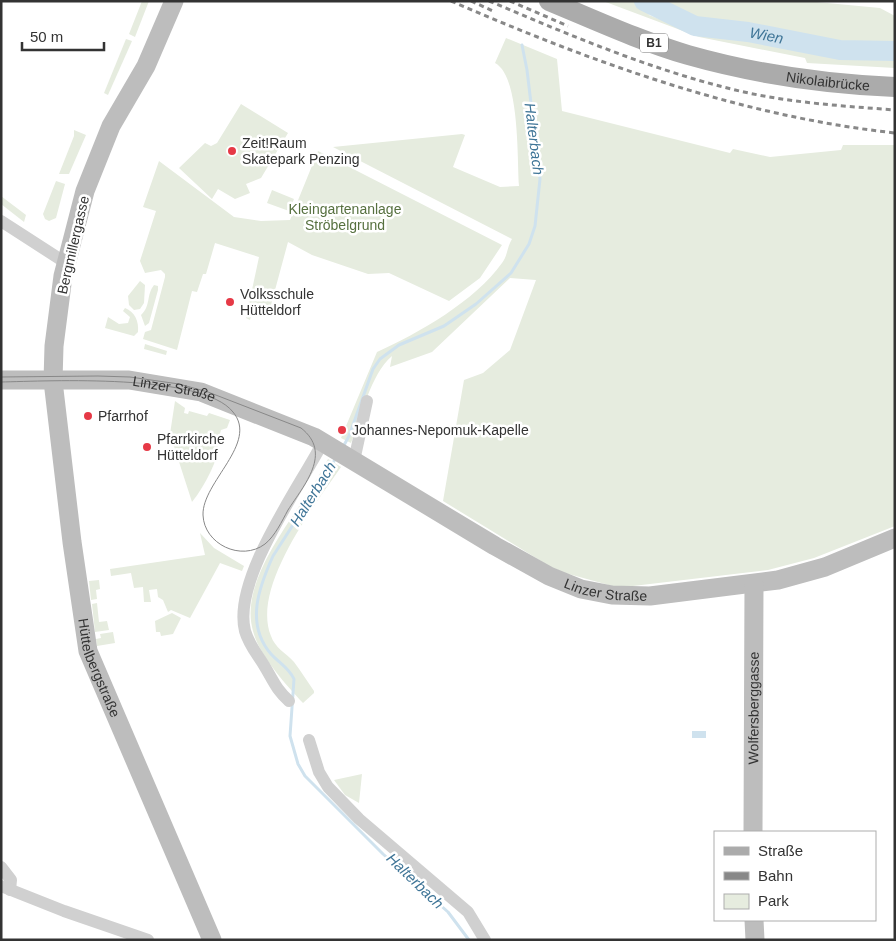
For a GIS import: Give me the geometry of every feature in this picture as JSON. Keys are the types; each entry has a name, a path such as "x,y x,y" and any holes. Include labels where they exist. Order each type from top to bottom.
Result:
{"main road":[{"name":"Bergmillergasse","path":"53,378 54,346 66,263 86,186 115,118 160,1"},
{"name":"Bergmillergasse","path":"115,118 146,66 174,1"},
{"name":"Nikolaibrücke","path":"549,1 626,34 688,54 763,73 825,82 895,87"},
{"name":"Linzer Straße","path":"1,380 53,378 130,380 192,390 298,429 495,546 550,576 581,589 612,595 639,597 754,584 813,571 895,538"},
{"name":"Hüttelbergstraße","path":"53,378 74,561 88,652 212,940"},
{"name":"Wolfersberggasse","path":"753,831 754,584"},
{"path":"754,921 755,940"}],"street":[{"path":"1,221 66,263"},
{"path":"289,701 275,688 267,669 251,645 245,630 243,606 262,552 339,452 368,401"},
{"path":"309,740 319,772 328,787 372,830 468,912 485,940"},
{"path":"1,867 11,880 6,888 72,914 148,940"}],"green space":[{"path":"142,1 149,1 135,37 129,34"},
{"path":"603,1 635,1 646,6 649,15 687,30 748,37 754,41 763,40 788,45 793,49 827,55 846,57 864,54 870,57 895,58 895,68 807,63 805,58 699,37"},
{"path":"653,1 806,1 880,8 895,16 895,46 839,44 727,22 694,22"},
{"path":"506,38 557,59 562,111 730,153 733,149 770,157 841,150 843,145 895,145 895,526 814,558 768,570 616,587 565,573 549,566 443,501 464,380 483,373 510,350 536,280 510,278 432,352 390,367 392,356 384,364 372,385 351,443 341,438 377,352 428,326 462,303 491,277 502,263 512,239 333,147 462,134 465,135 453,167 500,187 519,186 516,119 513,100 503,71 495,63"},
{"path":"126,39 132,41 108,95 104,93"},
{"name":"Zeit!Raum Skatepark Penzing","path":"241,104 288,133 261,178 246,184 250,193 235,199 218,189 212,199 179,168 205,143 211,146 217,143"},
{"path":"74,130 86,135 69,174 59,174 74,136"},
{"name":"Kleingartenanlage Ströbelgrund","path":"318,151 502,245 480,278 449,301 389,273 368,274 312,255 288,242 268,316 252,312 250,320 246,318 259,257 215,243 206,274 203,274 197,292 192,291 177,350 143,339 145,332 151,330 165,277 161,270 145,273 140,261 156,211 143,207 159,161 234,217 261,221 290,220"},
{"path":"56,181 65,184 56,218 49,221 45,219 43,214"},
{"path":"272,190 294,199 289,211 267,203"},
{"path":"1,196 26,215 24,222 1,204"},
{"path":"140,281 145,285 144,303 140,309 134,310 129,305 128,296"},
{"path":"154,285 158,286 158,290 149,323 145,326 141,315 146,308"},
{"path":"125,308 134,314 138,324 138,332 134,336 105,328 108,317 119,324 128,323 130,317 123,311"},
{"path":"145,344 167,351 166,355 144,349"},
{"path":"175,401 185,408 184,413 188,414 189,411 207,416 209,413 230,420 227,428 221,430 216,458 211,471 192,502 170,434"},
{"path":"328,459 341,467 288,548 277,572 270,595 267,617 273,640 294,662 314,691 303,703 281,679 261,650 253,631 251,610 255,587 264,565 276,542 318,478"},
{"path":"200,533 214,548 244,566 242,571 220,563 190,618 171,610 168,612 163,600 158,597 157,589 149,590 151,602 144,602 143,587 134,588 131,573 111,576 110,569 205,555"},
{"path":"99,580 100,589 96,590 97,599 91,600 89,581"},
{"path":"97,603 99,622 107,621 109,630 95,632 92,604"},
{"path":"172,613 181,618 173,634 161,636 160,632 156,632 155,621"},
{"path":"113,632 115,643 97,646 96,639 101,638 100,634"},
{"path":"362,774 359,803 345,795 334,780"}],"water":[{"path":"692,731 706,731 706,738 692,738"}],"waterway":[{"name":"Wien","path":"644,1 695,26 748,32 840,50 895,51"},
{"name":"Halterbach","path":"343,447 349,436 373,369 380,359 399,345 444,326 476,304 511,273 529,244 535,226 540,179 527,70 522,45"},
{"name":"Halterbach","path":"336,458 273,556 259,593 257,605 258,630 271,654 286,668 294,679 290,736 298,764 305,776 383,854 448,912 469,940"}],"tram line":[{"path":"1,377 130,377 179,384 208,392 301,428 310,438 315,448 315,458 308,480 269,541 255,549 235,550 217,542 205,525 203,515 205,502 235,450 239,437 239,424 233,412 216,399 190,391 159,385 123,382 1,382"}],"railway":[{"path":"451,1 613,66 668,84 780,114 837,125 895,133"},
{"path":"471,1 493,11"},
{"path":"489,1 647,64 711,84 781,99 895,110"},
{"path":"510,1 568,26"}],"place":[{"name":"Zeit!Raum Skatepark Penzing","path":"232,151"},
{"name":"Volksschule Hütteldorf","path":"230,302"},
{"name":"Pfarrhof","path":"88,416"},
{"name":"Johannes-Nepomuk-Kapelle","path":"342,430"},
{"name":"Pfarrkirche Hütteldorf","path":"147,447"}]}
